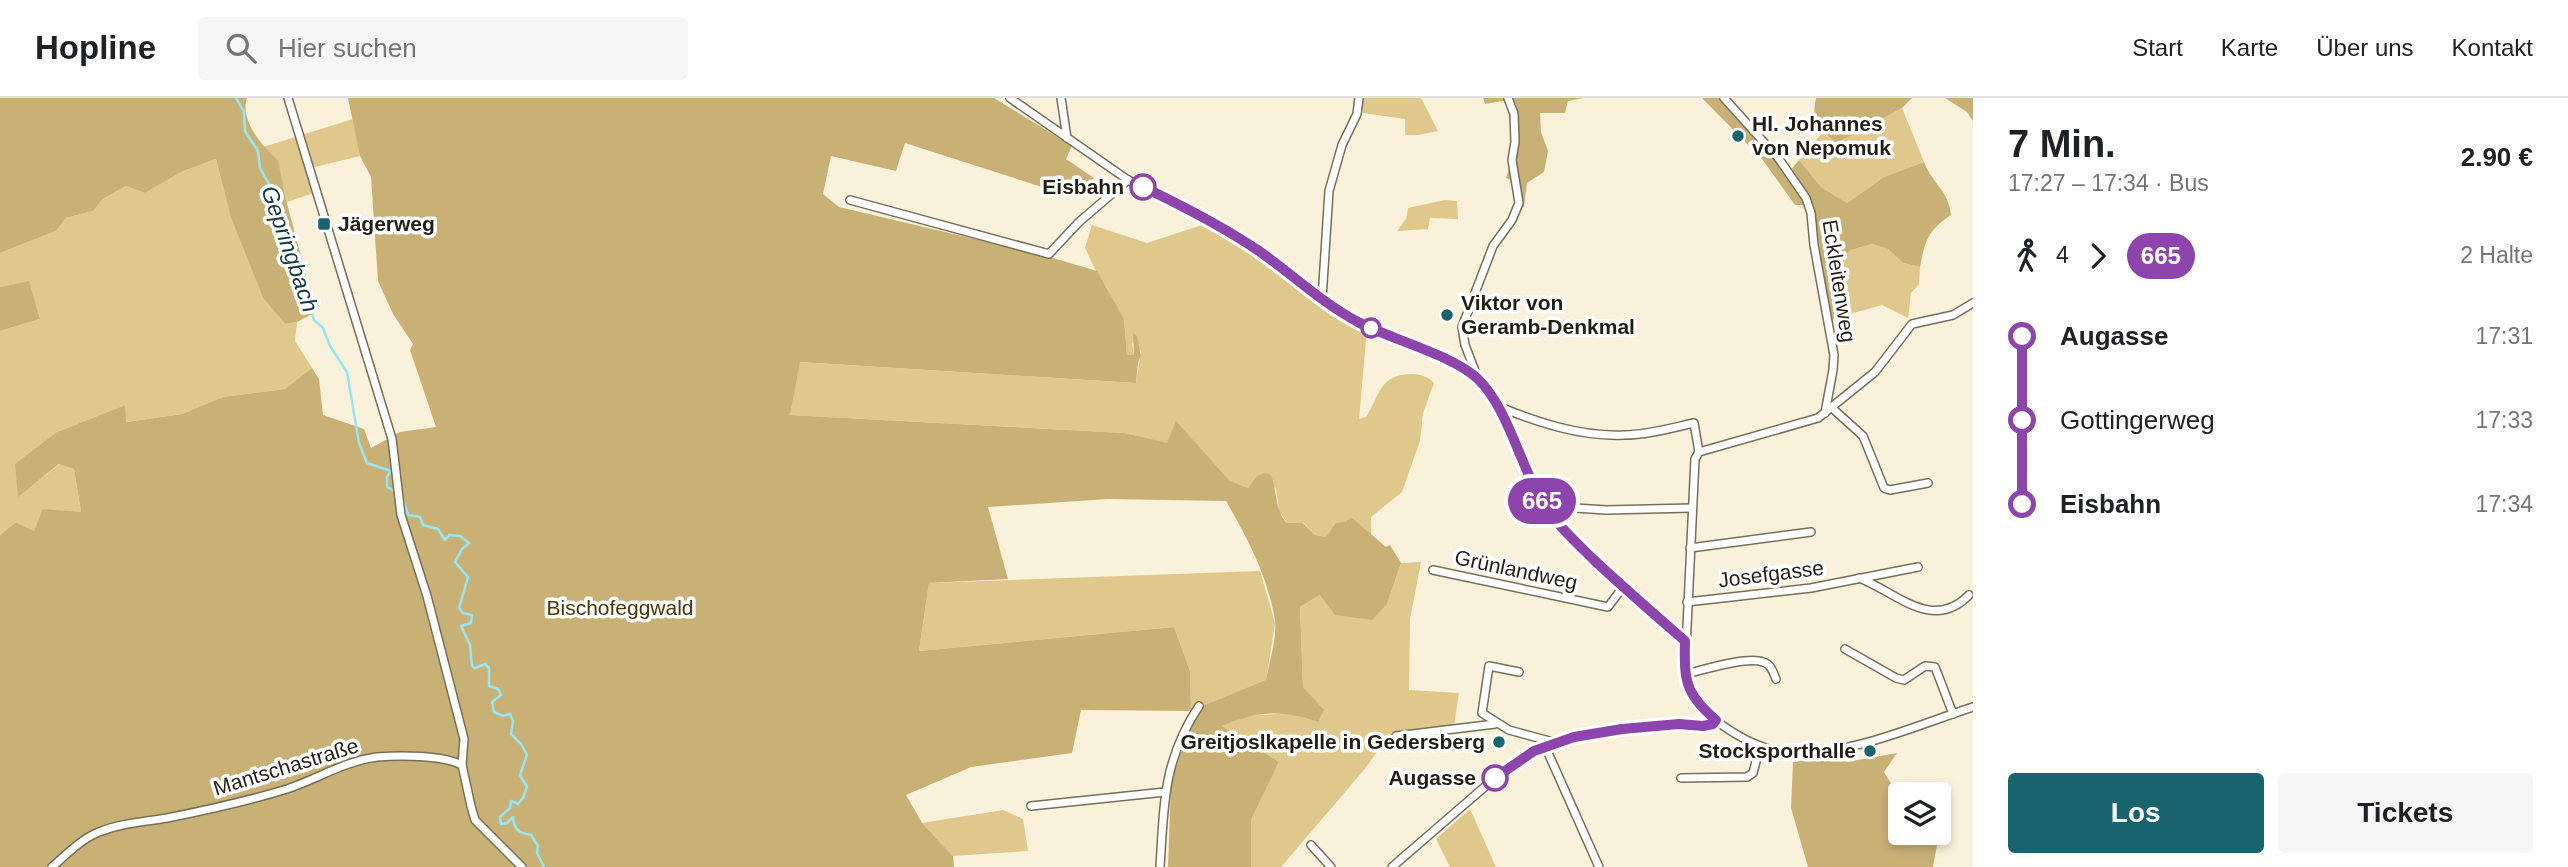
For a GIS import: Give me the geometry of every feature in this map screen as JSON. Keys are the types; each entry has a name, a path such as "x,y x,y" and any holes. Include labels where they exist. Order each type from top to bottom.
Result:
{"street":[{"path":"288,98 392,439 401,515 445,663 464,739 462,765 475,820 522,867"},
{"path":"1010,98 1128,180 1195,212 1237,236 1322,299 1359,322 1453,363 1479,380"},
{"path":"1061,98 1067,138"},
{"path":"1322,299 1330,185 1342,145 1357,114 1359,98"},
{"path":"1508,98 1514,114 1515,142 1512,160 1519,203 1512,220 1493,246 1462,327 1465,345 1479,380 1497,407 1545,506 1565,532 1685,641"},
{"name":"Eckleitenweg","path":"1724,98 1779,159 1806,198 1811,213 1833,355 1825,414"},
{"path":"850,200 1049,254 1079,222 1128,180"},
{"path":"1973,303 1953,315 1912,324 1875,372 1825,414 1810,421 1742,438 1699,453 1695,459 1685,641 1685,674 1691,695 1716,720 1740,737 1760,746 1792,753 1839,749 1973,708"},
{"path":"1497,407 1554,426 1609,435 1639,434 1694,423 1699,453"},
{"path":"1832,408 1863,436 1884,488 1890,490 1928,483"},
{"path":"1545,506 1606,510 1692,508"},
{"path":"1690,548 1811,532"},
{"name":"Josefgasse","path":"1687,602 1811,588 1918,567"},
{"name":"Grünlandweg","path":"1433,570 1608,607 1623,587"},
{"path":"1858,578 1875,584 1906,604 1922,609 1954,607 1969,595"},
{"path":"1845,649 1904,680 1925,666 1935,667 1953,714"},
{"path":"1685,674 1761,661 1769,666 1776,679"},
{"path":"1519,672 1489,666 1482,713 1509,730 1554,742"},
{"path":"1160,867 1165,792 1174,755 1199,706"},
{"path":"1392,867 1495,778 1545,746 1599,731 1679,724 1703,726 1713,724 1716,720"},
{"path":"1396,736 1496,724"},
{"path":"1545,746 1600,867"},
{"path":"1681,778 1747,777 1753,773 1760,746"},
{"name":"Mantschastraße","path":"52,867 88,838 108,829 136,821 197,812 289,789 363,759 430,758 450,760 462,765"},
{"path":"1031,806 1165,792"},
{"path":"1311,845 1331,867"}],"shaded area":[{"path":"1363,98 1421,98 1438,131 1405,135 1405,119 1363,113"},
{"path":"1902,108 1924,162 1884,177 1847,203 1821,187 1799,160 1822,133 1837,143"},
{"path":"353,119 360,156 307,169 314,193 287,202 263,147"},
{"path":"216,159 231,218 263,298 285,324 297,322 295,341 312,368 285,389 223,397 182,414 125,422 125,405 57,432 18,496 60,464 74,469 81,513 34,531 16,522 0,535 0,331 40,319 29,282 0,287 0,253 56,231 66,218 93,211 103,199 126,186 145,193 183,171"},
{"path":"1445,200 1457,201 1458,219 1430,218 1428,229 1397,231 1406,219 1408,208"},
{"path":"1205,224 1254,255 1318,303 1369,333 1366,340 1359,419 1366,417 1382,387 1394,377 1414,374 1434,383 1423,413 1420,441 1402,492 1371,517 1371,535 1351,517 1326,537 1315,535 1304,523 1287,523 1279,511 1276,488 1256,480 1248,488 1230,481 1176,422 1167,444 1125,433 790,415 799,362 1136,383 1141,352 1138,346 1132,343 1134,355 1127,355 1124,319 1106,286 1102,284 1085,248 1092,225 1147,243"},
{"path":"1872,244 1888,249 1903,263 1920,267 1919,284 1911,293 1908,318 1882,305 1843,316 1849,305 1839,275 1840,259 1851,250"},
{"path":"1421,562 1410,619 1409,690 1459,693 1454,726 1390,735 1363,771 1281,867 1251,867 1251,820 1279,762 1221,726 1244,716 1292,713 1318,721 1323,710 1303,687 1300,607 1320,595 1387,604 1401,563"},
{"path":"1260,571 1275,623 1266,681 1191,711 1190,671 1174,627 919,651 929,583"},
{"path":"1470,809 1496,867 1450,867 1436,839"},
{"path":"1003,810 1023,819 1028,851 953,856 922,823"}],"green space":[{"path":"0,98 247,98 245,106 249,124 259,141 278,160 316,312 297,322 285,324 263,298 231,218 216,159 183,171 145,193 126,186 103,199 93,211 66,218 56,231 0,253"},
{"name":"Bischofeggwald","path":"348,98 994,98 1072,146 1066,159 1094,178 1073,197 905,143 896,171 831,156 823,194 839,207 1046,256 1097,271 1124,319 1127,355 1134,355 1133,333 1137,336 1141,356 1136,383 800,362 790,415 1125,433 1167,443 1176,421 1230,481 1248,488 1257,476 1264,473 1271,475 1278,507 1287,523 1303,523 1315,535 1326,537 1336,523 1345,522 1351,517 1386,547 1390,545 1401,563 1387,604 1372,620 1335,615 1320,595 1300,607 1303,687 1324,710 1318,722 1293,715 1270,714 1246,717 1222,726 1279,762 1251,820 1251,867 1168,867 1171,782 1200,707 1266,680 1274,643 1275,621 1262,574 1226,501 1108,499 988,507 1008,579 929,583 919,651 1174,627 1190,671 1191,711 1081,710 1072,753 971,767 906,795 922,823 953,856 954,867 0,867 0,535 16,522 34,531 43,509 81,512 74,469 59,464 18,497 15,464 57,432 125,405 126,422 182,414 223,397 285,389 312,368 319,379 323,415 364,429 371,448 400,432 436,427 410,350 413,344 393,314 378,281 371,177 360,156"},
{"path":"1483,98 1584,98 1568,101 1565,113 1540,113 1541,132 1548,151 1544,172 1527,183 1524,207 1521,206 1519,183 1506,178 1519,139 1516,104 1503,101 1485,104"},
{"path":"1702,98 1727,98 1790,171 1799,160 1821,187 1847,203 1884,177 1924,162 1944,193 1951,215 1932,231 1920,267 1903,263 1888,249 1872,244 1851,250 1840,259 1839,275 1849,305 1843,316 1829,320 1814,205 1795,205 1762,159"},
{"path":"1816,98 1912,98 1902,108 1837,143 1817,124 1814,113"},
{"path":"1945,98 1973,98 1973,121 1967,112"},
{"path":"29,281 40,319 0,331 0,287"},
{"path":"1897,753 1884,772 1890,782 1888,782 1888,845 1937,845 1933,867 1808,867 1791,808 1793,762 1841,755 1846,762"}],"waterway":[{"name":"Gepringbach","path":"236,98 244,112 245,131 258,151 260,168 275,195 314,320 323,328 330,346 347,372 359,443 367,463 391,471 387,477 387,487 397,492"},
{"name":"Gepringbach","path":"402,496 408,515 420,517 423,525 438,529 445,540 449,535 460,536 469,543 455,562 468,577 459,608 463,613 472,615 471,623 461,626 470,645 472,666 475,668 485,664 489,668 489,686 498,689 501,695 492,702 494,712 503,716 510,714 513,721 511,734 527,755 520,775 527,787 523,798 518,804 511,801 510,808 500,817 501,824 507,823 513,817 518,830 531,835 538,846 537,853 544,867"}],"bus line":[{"name":"665","path":"1143,187 1237,236 1353,319 1453,363 1479,380 1497,407 1537,493 1554,519 1618,582 1685,641 1686,683 1691,695 1716,720 1713,724 1599,731 1574,737 1534,751 1495,778"}],"place":[{"name":"Hl. Johannes von Nepomuk","path":"1738,136"},
{"name":"Eisbahn","path":"1143,187"},
{"name":"Jägerweg","path":"324,224"},
{"name":"Viktor von Geramb-Denkmal","path":"1447,315"},
{"name":"Greitjoslkapelle in Gedersberg","path":"1499,742"},
{"name":"Stocksporthalle","path":"1870,751"},
{"name":"Augasse","path":"1495,778"}]}
